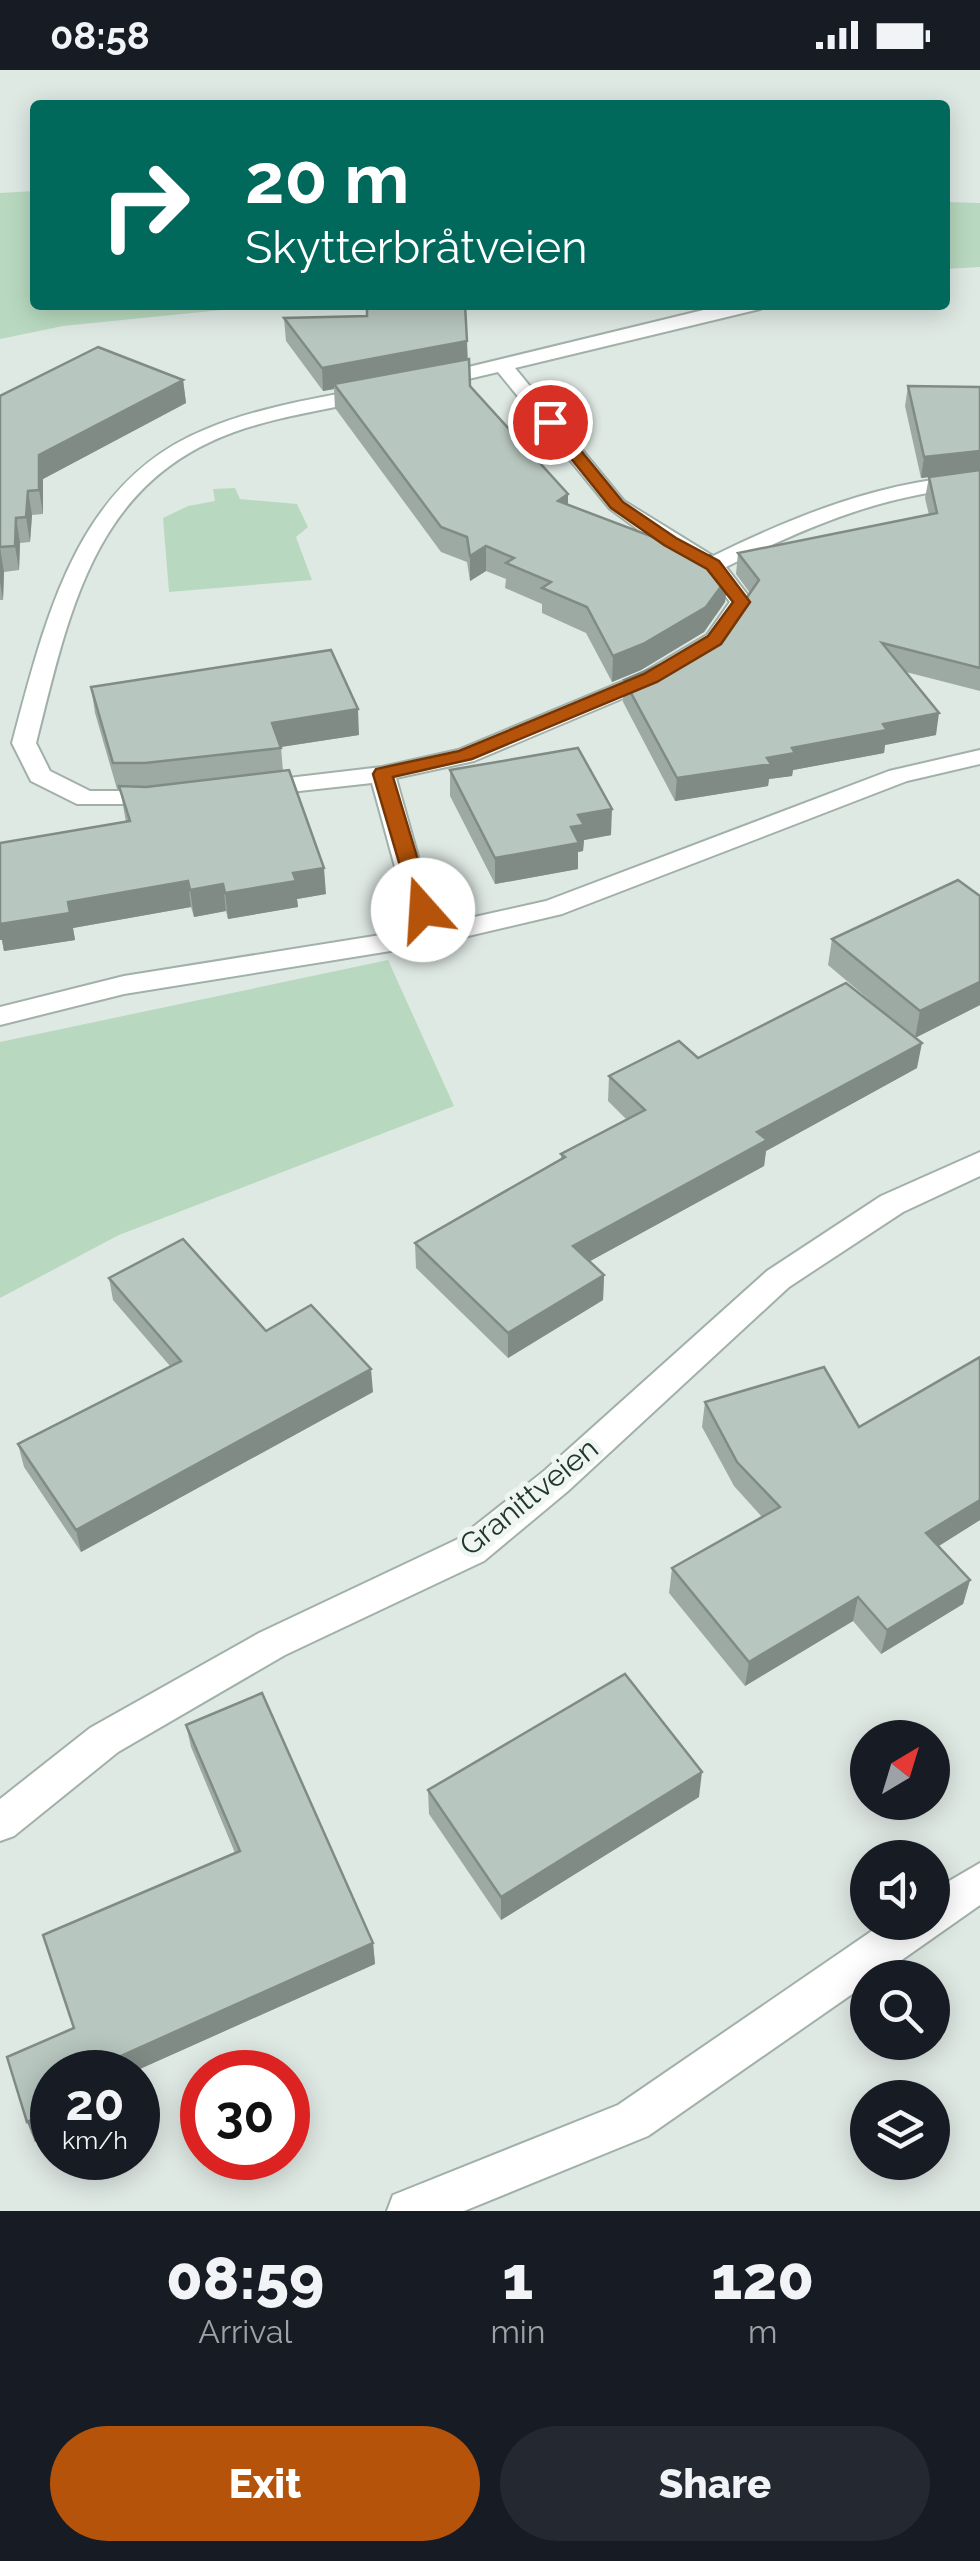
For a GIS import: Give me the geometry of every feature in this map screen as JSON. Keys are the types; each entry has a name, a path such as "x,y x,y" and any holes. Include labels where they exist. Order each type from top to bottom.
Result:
{"street":[{"path":"188,796 86,799 40,776 24,743 78,564 107,510 146,472 204,436 286,411 504,366 678,318 724,310"},
{"path":"227,792 382,774 465,756 651,678 714,640 742,602 713,565 670,542 617,505 504,366"},
{"path":"713,565 776,533 907,488 980,481"},
{"path":"0,1016 124,985 434,936 553,908 898,776 959,758 980,757"},
{"path":"382,774 413,885 434,936"},
{"name":"Granittveien","path":"0,1824 104,1740 272,1644 471,1550 556,1481 778,1279 892,1204 980,1164"},
{"path":"950,1902 980,1882"},
{"path":"409,2211 633,2121 895,1940"}],"green space":[{"path":"30,191 30,310 221,310 63,326 0,339 0,193"},
{"path":"950,202 980,203 980,267 950,269"},
{"path":"235,488 240,499 297,504 308,527 296,537 312,580 169,592 163,518 188,506 215,501 213,489"},
{"path":"388,960 454,1106 119,1235 0,1298 0,1042"}],"building":[{"path":"367,310 465,310 467,341 322,368 284,318 367,316"},
{"path":"98,347 183,380 39,455 39,490 28,491 26,517 16,518 15,546 0,547 0,396"},
{"path":"469,359 470,386 568,494 558,501 703,556 710,555 728,577 706,607 643,644 613,656 587,607 542,588 551,582 506,563 514,558 486,546 470,556 467,537 441,527 334,384"},
{"path":"908,386 980,387 980,451 924,457"},
{"path":"980,470 980,668 882,643 939,713 883,724 887,730 792,748 795,753 767,758 771,764 677,778 624,680 662,664 728,625 759,580 738,553 937,513 929,477"},
{"path":"331,650 358,709 272,723 281,748 113,763 91,687"},
{"path":"578,748 612,809 578,815 584,825 571,827 579,843 495,858 450,770"},
{"path":"289,770 324,868 293,873 296,881 225,893 223,884 190,890 188,881 68,902 70,913 0,924 0,843 130,821 119,786 146,787"},
{"path":"958,880 980,896 980,982 920,1011 832,939"},
{"path":"846,983 922,1043 757,1132 767,1140 573,1246 604,1275 508,1333 415,1243 565,1157 561,1154 645,1110 609,1076 679,1041 698,1058"},
{"path":"183,1239 266,1331 311,1305 371,1369 76,1530 18,1444 181,1361 109,1278"},
{"path":"980,1357 980,1500 926,1533 970,1580 887,1630 858,1597 749,1662 672,1568 780,1507 737,1462 705,1402 824,1367 859,1427"},
{"path":"625,1674 702,1772 501,1897 428,1790"},
{"path":"262,1693 373,1943 134,2050 30,2050 27,2122 7,2057 74,2028 43,1935 240,1851 186,1725"}],"route":[{"path":"423,910 382,774 465,756 651,678 714,640 742,602 713,565 670,542 617,505 550,422"}]}
